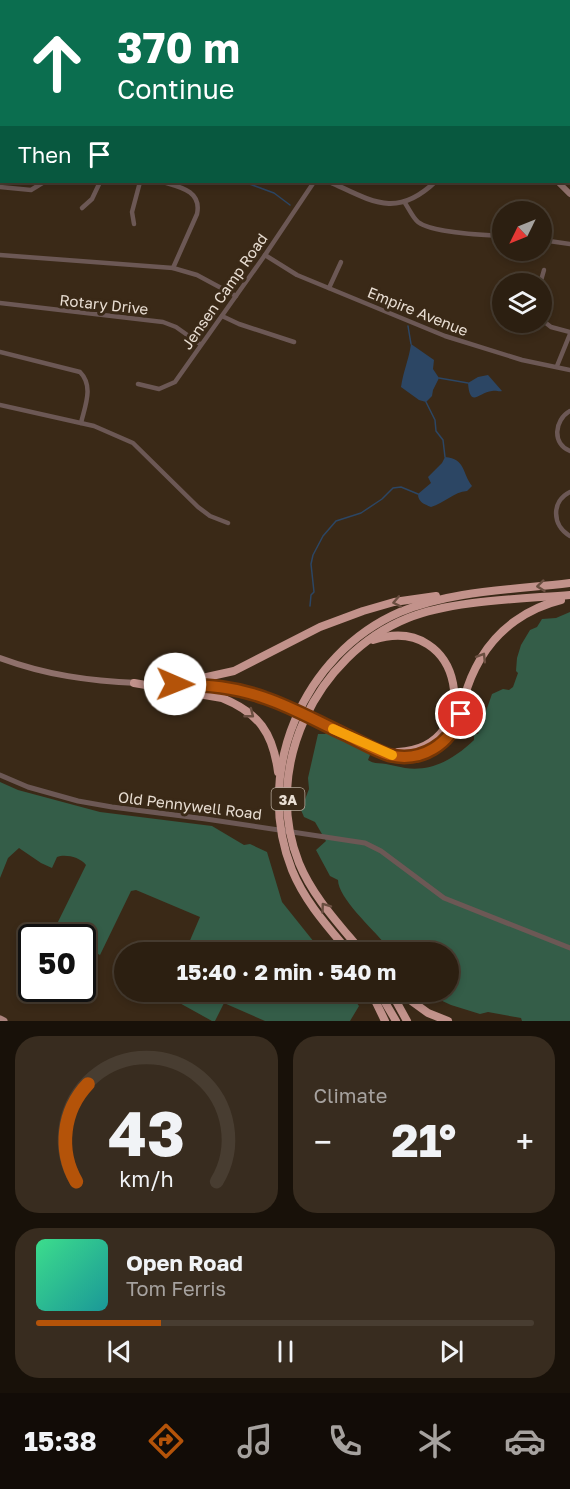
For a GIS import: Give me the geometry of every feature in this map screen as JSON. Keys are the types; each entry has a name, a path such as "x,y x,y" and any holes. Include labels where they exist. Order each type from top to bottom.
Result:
{"highway":[{"name":"3A","path":"340,942 316,913 292,871 280,825 279,793 285,748 300,708 318,677 339,653 374,626 400,612 430,602 476,593 570,583"},
{"path":"175,684 234,671 320,627 377,606 427,597 476,593"},
{"name":"3A","path":"354,942 323,906 300,864 291,833 287,801 293,754 308,711 322,686 336,668 360,646 395,624 425,612 460,605 570,596"},
{"path":"380,751 411,757 428,752 441,744 457,725 471,677 495,638 525,615 570,596"},
{"path":"360,646 381,638 398,636 423,642 444,659 455,687 452,715 437,736 415,749 400,752 380,751"},
{"path":"134,683 222,698 246,710 257,719 267,733 275,751 279,793"},
{"path":"376,1002 385,1021"},
{"path":"384,1002 396,1021"},
{"path":"397,1002 407,1021"},
{"path":"412,1002 423,1010 448,1021"}],"main road":[{"path":"559,183 570,194"},
{"path":"0,658 32,669 81,680 225,687 246,691 285,706 380,751"},
{"path":"0,1019 4,1021"}],"street":[{"path":"0,187 31,190 42,183"},
{"path":"82,208 92,199 100,183"},
{"path":"134,224 132,212 140,183"},
{"path":"166,183 189,190 198,206 197,214 173,268"},
{"name":"Jensen Camp Road","path":"138,384 159,389 171,385 179,376 314,183"},
{"path":"332,183 368,199 393,204 405,203 417,197 434,183"},
{"path":"405,203 416,221 426,226 453,232 492,235"},
{"path":"552,241 570,244"},
{"path":"0,255 173,268 197,275 236,296"},
{"name":"Empire Avenue","path":"266,255 297,275 445,336 522,360 570,370"},
{"path":"329,288 341,262"},
{"name":"Rotary Drive","path":"0,303 163,322 176,327 200,344"},
{"path":"222,316 294,342"},
{"path":"552,327 570,333 557,366"},
{"path":"0,352 80,372 86,378 88,386 81,423"},
{"path":"0,405 94,426 133,443 198,507 210,516 228,523"},
{"path":"570,411 563,416 557,431 560,444 570,451"},
{"path":"570,492 560,499 556,511 560,528 570,536"},
{"name":"Old Pennywell Road","path":"0,775 28,787 78,801 359,842 392,858 444,898 570,948"}],"green space":[{"path":"570,612 570,1021 522,1021 521,1018 488,1012 480,1014 445,1002 459,1002 459,942 383,942 350,904 338,880 330,876 316,850 326,841 315,822 304,817 301,810 309,789 308,778 318,734 325,734 329,731 357,742 367,750 370,755 368,760 374,763 415,769 443,762 459,753 474,740 474,734 478,734 492,694 513,687 518,673 516,671 517,658 521,645 530,630 537,627 542,619 556,618"},
{"path":"0,782 18,790 100,812 212,826 244,845 250,844 267,852 282,902 314,942 189,942 200,917 136,890 131,891 100,955 96,953 96,924 57,924 86,865 83,862 76,858 60,856 57,857 52,868 19,848 8,858 0,878"},
{"path":"178,1002 356,1002 359,1006 350,1021 265,1021 224,1003 215,1021"}],"water":[{"path":"411,344 434,360 433,369 439,378 432,396 426,402 419,400 401,387"},
{"path":"488,375 502,391 487,392 473,397 468,383 478,377"},
{"path":"445,457 452,458 463,467 472,486 467,491 458,493 431,507 420,501 418,494 431,483 428,477"}],"waterway":[{"path":"247,183 274,193 290,205"},
{"path":"408,326 411,344"},
{"path":"439,378 468,383"},
{"path":"426,402 435,420 436,431 443,440 445,457"},
{"path":"310,606 311,595 314,592 311,564 313,555 323,536 336,521 361,513 382,499 393,488 401,487 418,494"}],"slow traffic":[{"path":"333,729 392,755"}],"route":[{"path":"175,684 207,685 246,691 285,706 380,751 397,756 411,757 435,748 453,732 461,714"}]}
